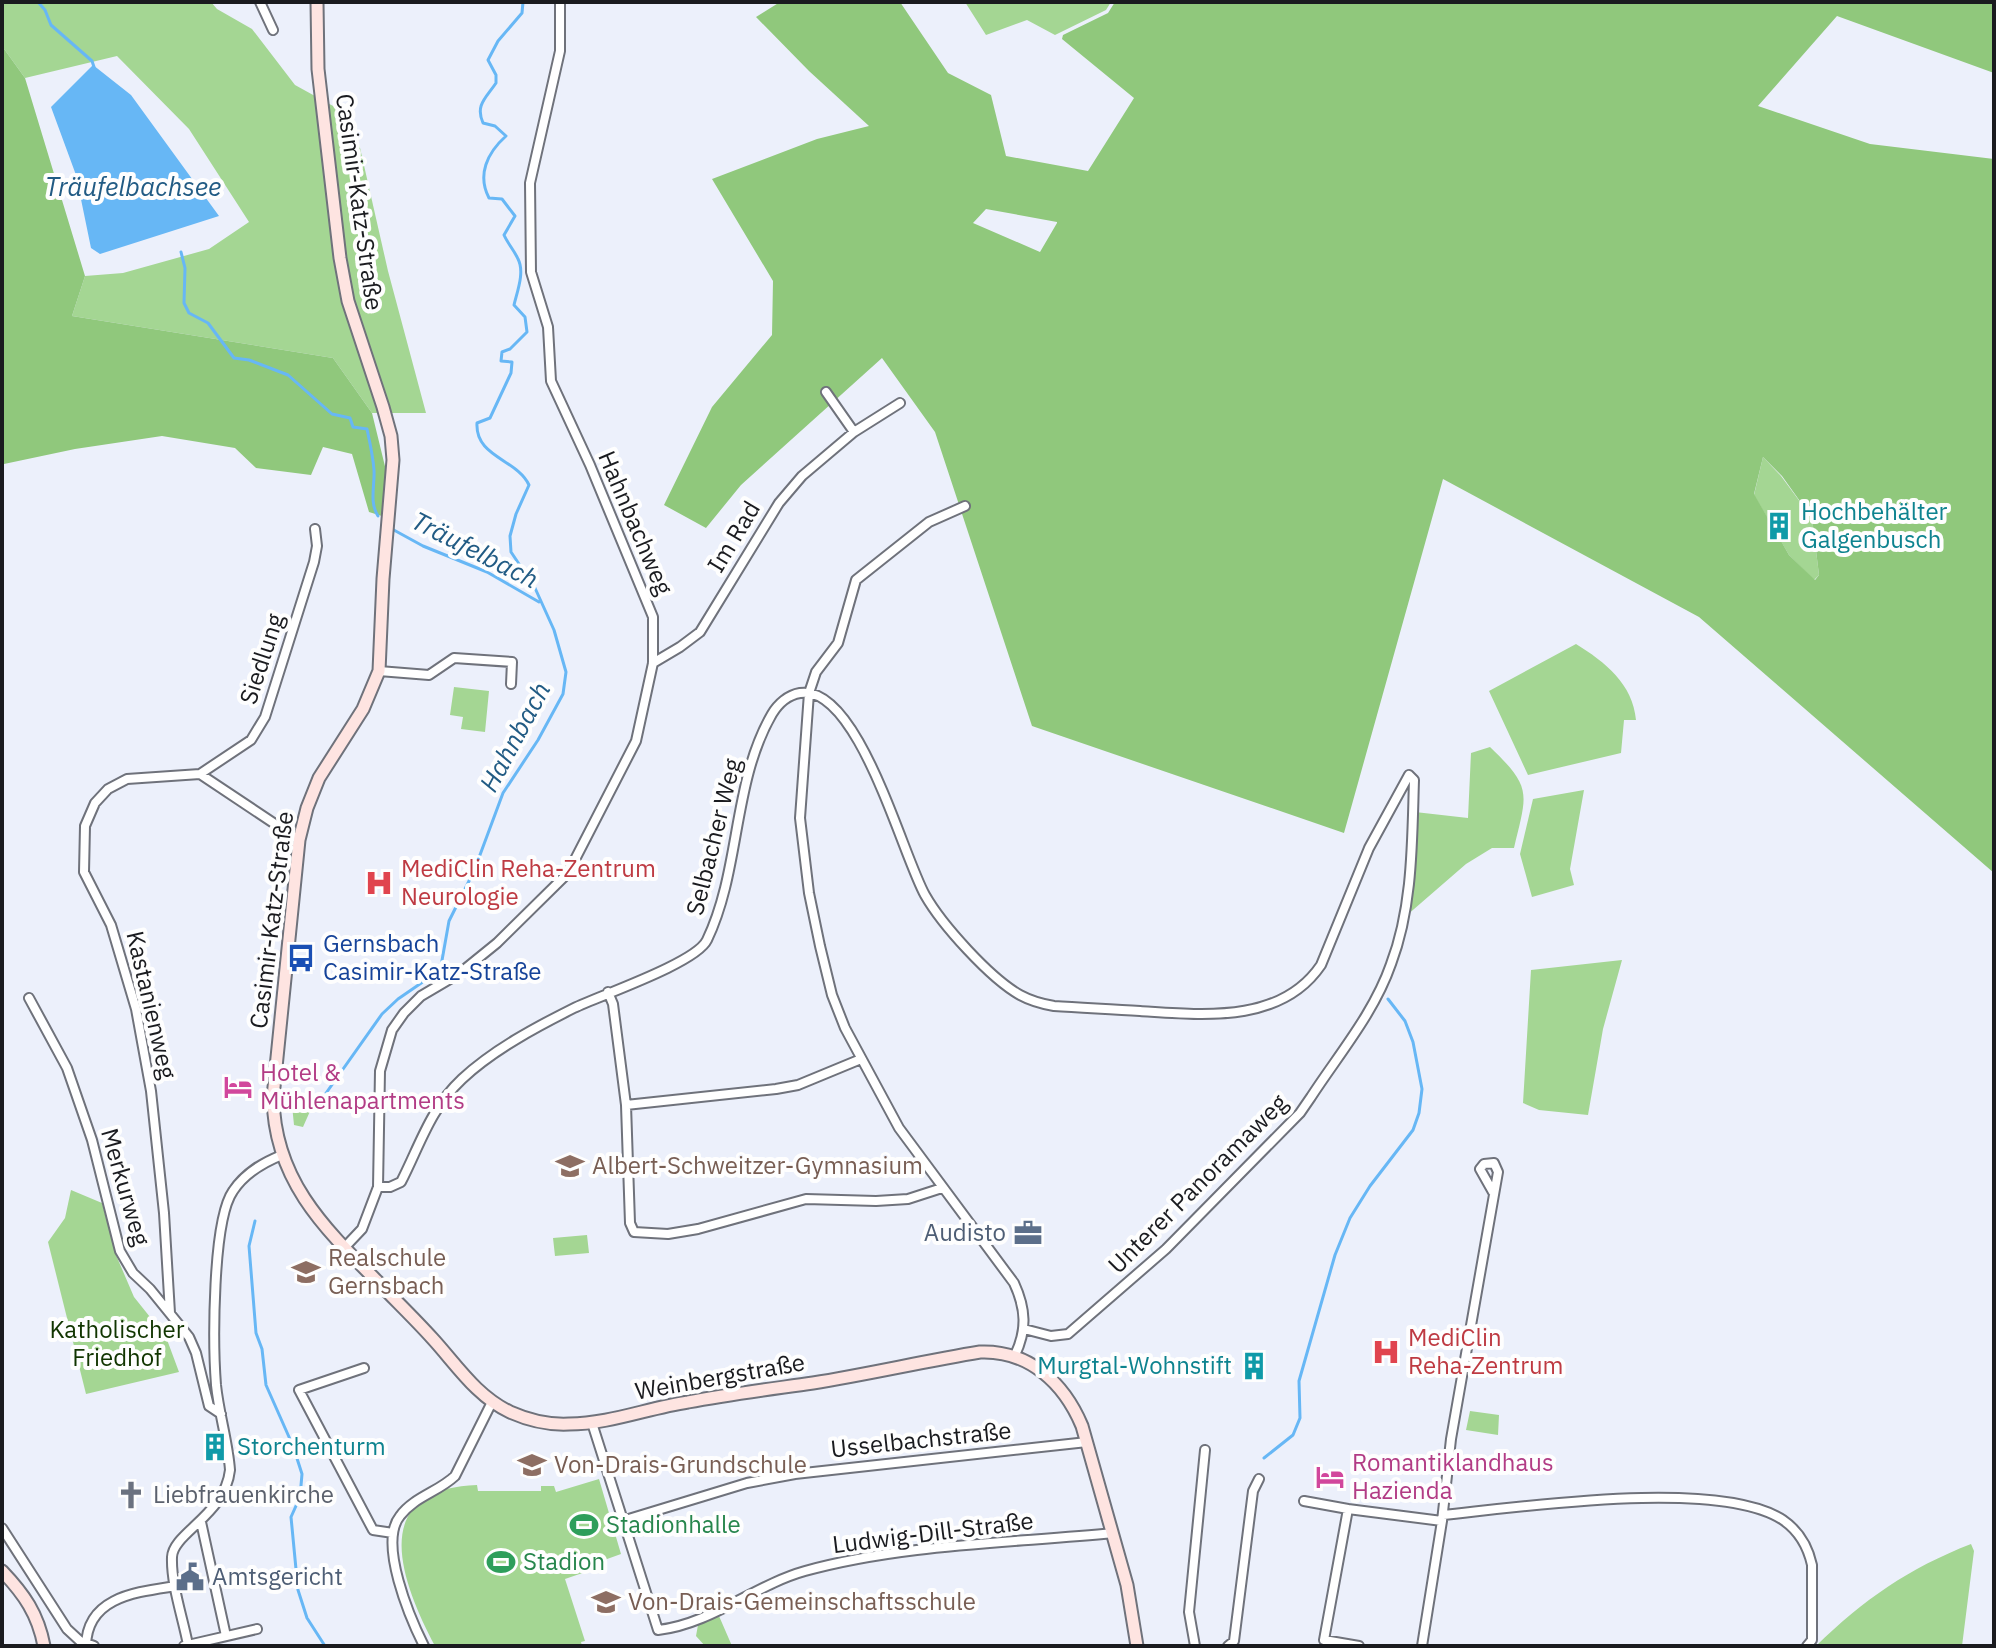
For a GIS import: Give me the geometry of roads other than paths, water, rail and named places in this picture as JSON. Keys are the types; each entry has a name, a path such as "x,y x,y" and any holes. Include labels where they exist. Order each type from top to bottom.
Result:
{"street":[{"path":"260,2 273,30"},
{"name":"Casimir-Katz-Straße","path":"273,1097 299,840 319,778 363,709 379,671 383,579 393,484 392,448 383,407 348,301 318,69 317,2"},
{"name":"Hahnbachweg","path":"344,1248 362,1229 378,1187 380,1071 392,1030 421,996 460,973 497,943 568,873 636,741 653,663 653,617 551,381 548,327 531,272 530,183 560,51 560,2"},
{"path":"826,392 854,432"},
{"name":"Im Rad","path":"653,663 700,632 779,503 802,476 854,432 900,403"},
{"path":"965,506 929,522 856,580 838,643 816,672 809,693 800,818 807,881 832,995 861,1059 899,1128 1014,1283 1024,1310 1024,1329 1015,1355"},
{"name":"Siedlung","path":"200,774 251,740 265,717 314,562 317,546 315,529"},
{"path":"379,671 429,675 454,658 512,662 511,684"},
{"name":"Unterer Panoramaweg","path":"809,693 830,703 852,729 875,771 912,870 941,918 1017,994 1054,1006 1217,1014 1280,1001 1313,977 1321,965 1369,848 1403,781 1409,775 1414,780 1410,875 1404,918 1391,966 1364,1017 1300,1113 1166,1249 1068,1334 1059,1336 1024,1329"},
{"name":"Selbacher Weg","path":"378,1187 390,1187 401,1182 431,1115 463,1078 541,1025 685,959 704,946 724,895 744,798 761,740 781,703 791,696 809,693"},
{"path":"200,774 299,840"},
{"name":"Kastanienweg","path":"170,1313 164,1213 151,1091 136,1009 111,925 84,872 85,826 95,803 108,789 127,779 200,774"},
{"path":"608,992 613,1004 626,1105 630,1223 634,1232 668,1234 698,1229 806,1199 908,1199 942,1188"},
{"name":"Merkurweg","path":"29,998 67,1068 92,1140 120,1251 133,1273 189,1337 209,1406 221,1414"},
{"path":"626,1105 798,1085 861,1059"},
{"name":"Weinbergstraße","path":"273,1097 274,1125 282,1155 308,1206 344,1248 492,1402 511,1412 545,1423 592,1423 682,1403 814,1383 980,1352 1015,1355 1037,1367 1058,1385 1075,1409 1087,1442 1127,1585 1137,1646"},
{"path":"257,1629 190,1645 172,1557 178,1540 201,1522 219,1502 229,1481 229,1459 217,1387 215,1337 222,1215 232,1193 246,1175 264,1162 282,1155"},
{"path":"1422,1646 1443,1518 1451,1439 1493,1192"},
{"path":"364,1368 299,1390 373,1530 393,1533"},
{"path":"424,1646 395,1566 393,1533 402,1512 455,1476 492,1402"},
{"path":"592,1423 622,1521"},
{"name":"Usselbachstraße","path":"622,1521 747,1483 795,1474 1087,1442"},
{"path":"1195,1646 1189,1612 1205,1450"},
{"path":"1228,1646 1234,1641 1253,1491 1259,1479"},
{"path":"1304,1501 1348,1509 1443,1518 1549,1503 1621,1499 1715,1501 1760,1510 1786,1522 1806,1545 1812,1565 1812,1640 1807,1646"},
{"path":"1348,1509 1324,1640 1359,1646"},
{"name":"Ludwig-Dill-Straße","path":"622,1521 658,1630 673,1628 800,1573 860,1557 1113,1533"},
{"path":"201,1522 226,1636"},
{"path":"2,1528 67,1629 89,1645 96,1615 112,1600 176,1586"},
{"path":"2,1571 32,1606 41,1627 44,1646"}],"water":[{"name":"Träufelbachsee","path":"93,65 131,95 219,216 100,254 91,248 76,175 51,107"}],"waterway":[{"name":"Träufelbach","path":"38,2 51,25 92,61 94,67"},
{"name":"Hahnbach","path":"324,1096 382,1014 441,966 449,921 474,871 503,793 538,740 563,694 566,672 554,630 535,588 511,552 510,536 529,485 516,469 489,451 478,434 477,423 490,418 511,373 512,362 501,361 502,352 510,349 527,332 525,317 514,305 520,282 520,264 504,235 515,216 502,199 489,198 484,181 489,157 506,136 495,126 483,123 480,111 496,83 496,75 488,60 498,41 522,13 523,2"},
{"name":"Träufelbach","path":"181,252 185,268 184,303 189,313 208,323 234,358 249,360 288,375 332,414 350,418 353,427 367,429 374,470 374,505 378,516"},
{"name":"Träufelbach","path":"392,529 423,546 487,572 539,602"},
{"path":"1264,1458 1293,1435 1300,1418 1299,1381 1335,1255 1350,1218 1413,1130 1419,1113 1422,1089 1413,1042 1405,1021 1388,999"},
{"name":"Hahnbach","path":"255,1221 249,1246 256,1333 262,1349 266,1385 302,1474 300,1497 291,1517 298,1590 307,1618 325,1646"}],"place":[{"name":"Hochbehälter Galgenbusch","path":"1779,526"},
{"name":"MediClin Reha-Zentrum Neurologie","path":"379,883"},
{"name":"Gernsbach Casimir-Katz-Straße","path":"301,958"},
{"name":"Hotel & Mühlenapartments","path":"238,1087"},
{"name":"Albert-Schweitzer-Gymnasium","path":"570,1166"},
{"name":"Audisto","path":"1028,1233"},
{"name":"Realschule Gernsbach","path":"306,1272"},
{"name":"MediClin Reha-Zentrum","path":"1386,1352"},
{"name":"Murgtal-Wohnstift","path":"1254,1366"},
{"name":"Storchenturm","path":"215,1447"},
{"name":"Von-Drais-Grundschule","path":"532,1465"},
{"name":"Romantiklandhaus Hazienda","path":"1330,1477"},
{"name":"Liebfrauenkirche","path":"131,1495"},
{"name":"Stadionhalle","path":"584,1525"},
{"name":"Stadion","path":"501,1562"},
{"name":"Amtsgericht","path":"190,1577"},
{"name":"Von-Drais-Gemeinschaftsschule","path":"606,1602"}],"park label":[{"name":"Katholischer Friedhof","path":"117,1344"}]}
